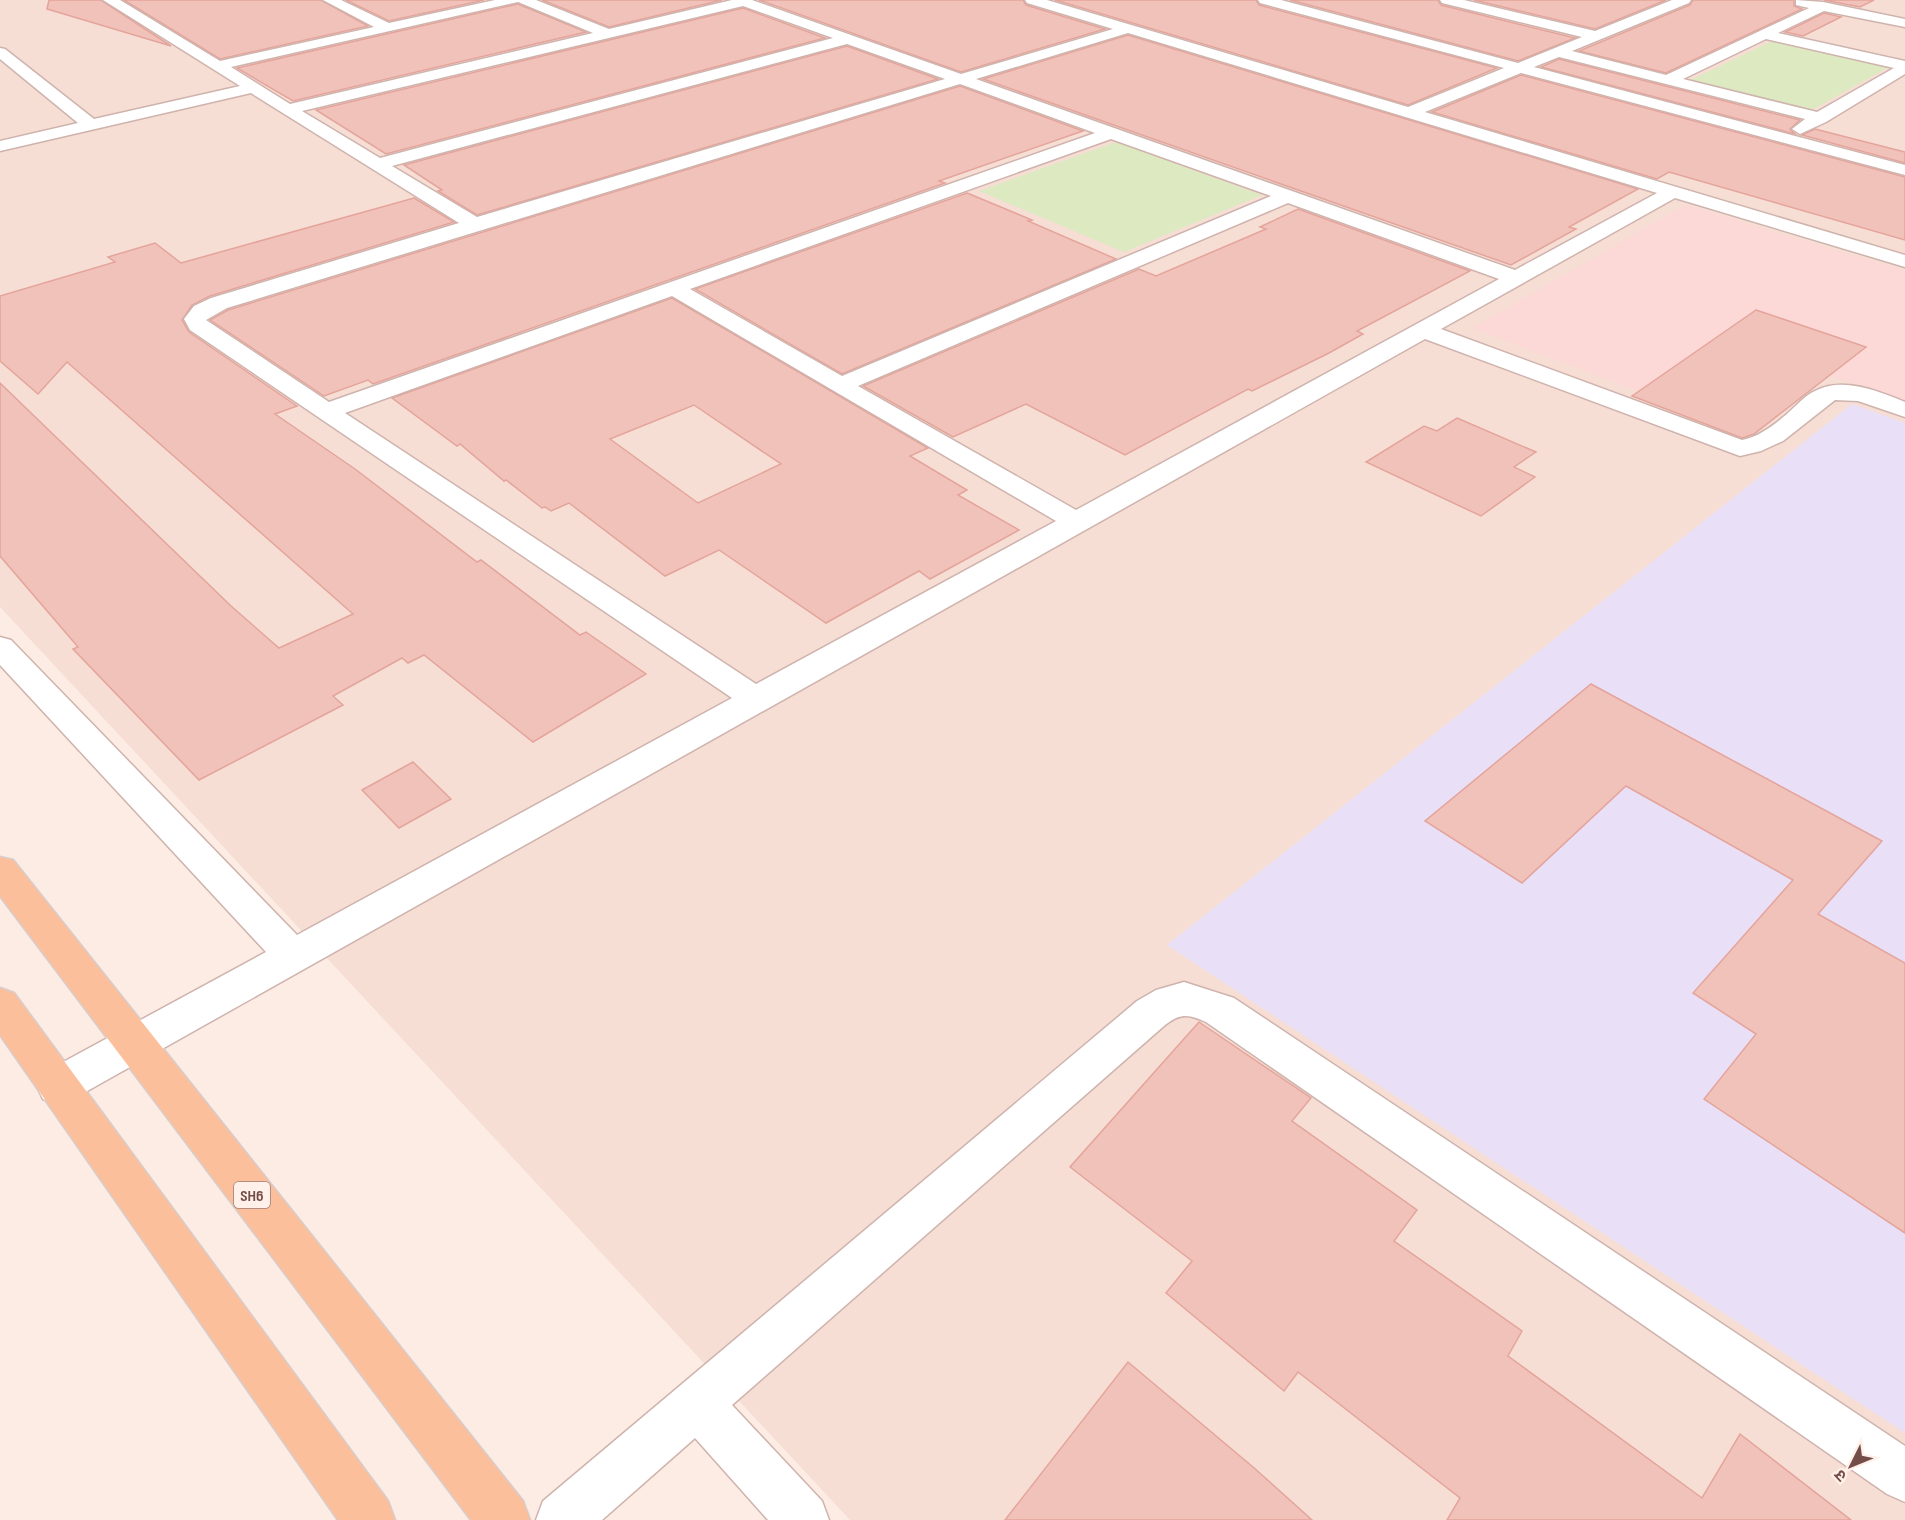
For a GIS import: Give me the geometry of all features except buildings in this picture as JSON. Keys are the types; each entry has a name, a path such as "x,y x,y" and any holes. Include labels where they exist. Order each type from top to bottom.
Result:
{"main road":[{"name":"SH6","path":"0,870 504,1520"},
{"path":"0,1004 369,1520"}],"street":[{"path":"110,0 475,224"},
{"path":"330,0 388,28"},
{"path":"217,66 513,0"},
{"path":"524,0 608,34"},
{"path":"1032,0 1905,261"},
{"path":"1265,0 1905,170"},
{"path":"1447,0 1473,2 1596,36"},
{"path":"1409,113 1684,0"},
{"path":"1793,0 1905,23"},
{"path":"288,109 742,1 1517,278"},
{"path":"1668,80 1823,6"},
{"path":"756,699 198,325 195,319 202,311 219,303 1128,29"},
{"path":"1763,34 1905,67"},
{"path":"378,164 848,39"},
{"path":"0,52 92,125"},
{"path":"1557,52 1820,118"},
{"path":"1785,138 1905,67"},
{"path":"0,146 254,88"},
{"path":"327,411 1111,133"},
{"path":"58,1086 1672,192"},
{"path":"840,385 1287,196"},
{"path":"673,288 1077,522"},
{"path":"1422,330 1740,448 1757,446 1769,441 1822,396 1832,391 1846,391 1866,396 1905,410"},
{"path":"0,647 294,956"},
{"path":"562,1520 1151,1013 1169,999 1191,998 1230,1017 1905,1476"},
{"path":"697,1403 803,1520"}],"shaded area":[{"path":"0,0 1905,0 1905,1520 850,1520 0,607"},
{"path":"1685,205 1905,271 1905,402 1796,364 1720,422 1473,328"},
{"path":"1852,404 1905,423 1905,1433 1167,945"}],"green space":[{"path":"1772,41 1889,67 1810,111 1689,81"},
{"path":"1116,142 1262,195 1124,252 979,191"}]}
